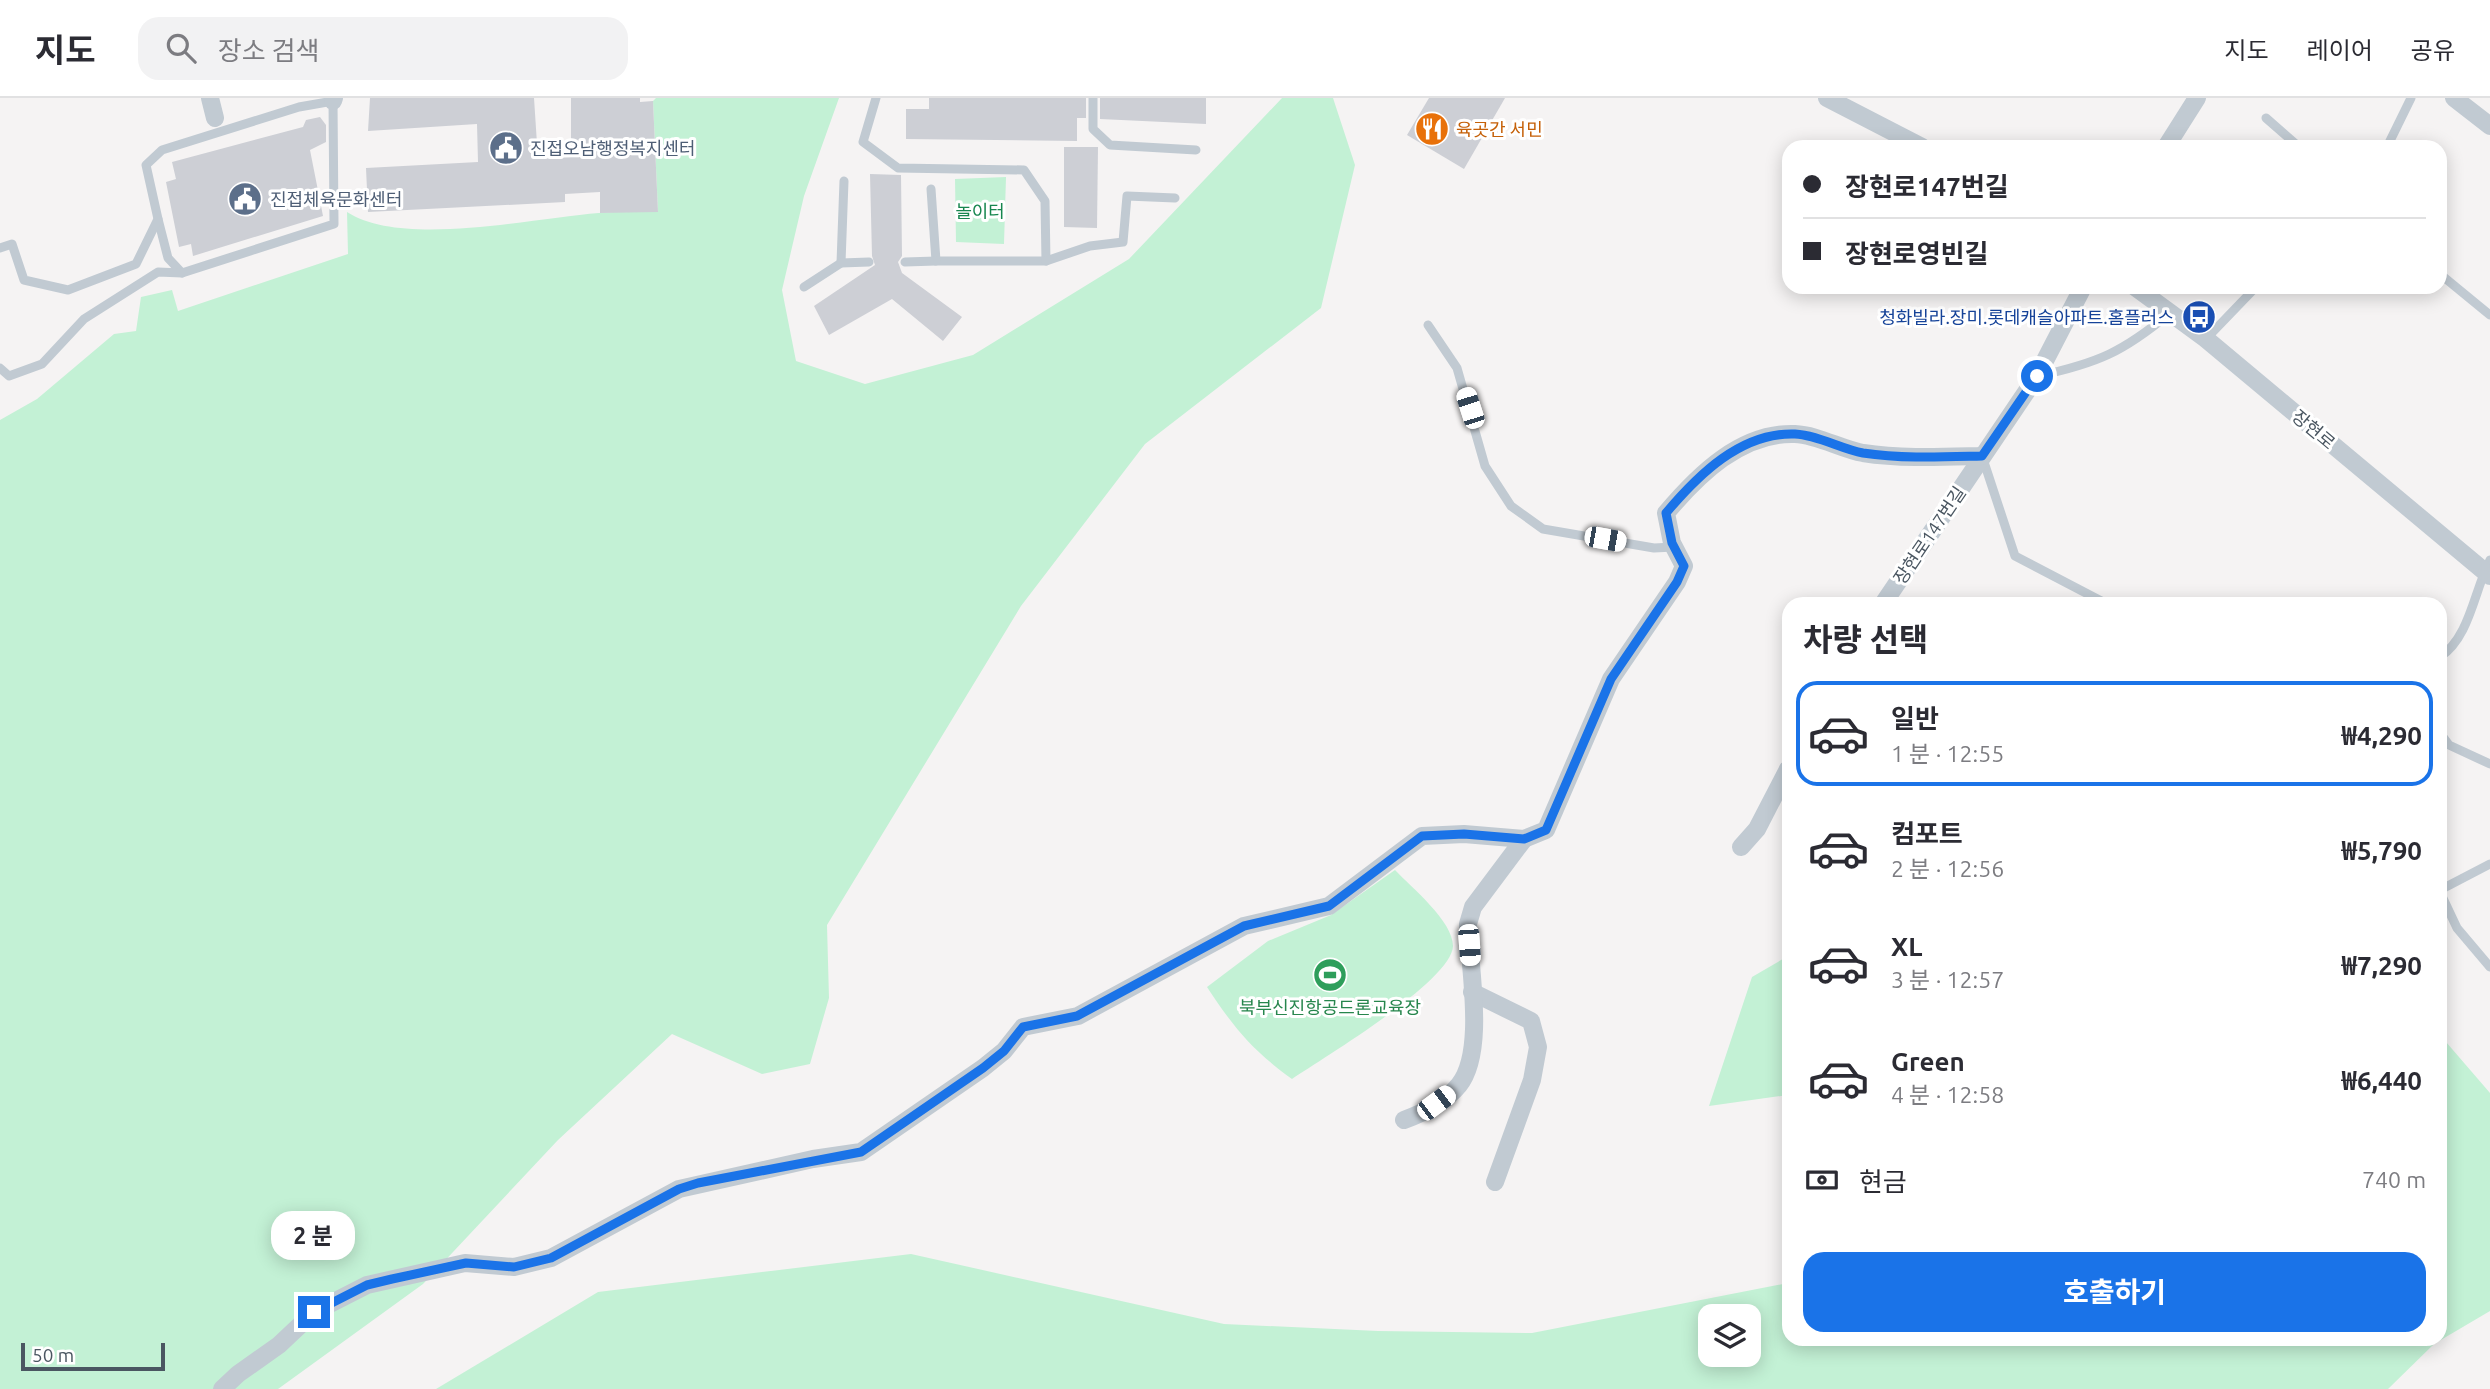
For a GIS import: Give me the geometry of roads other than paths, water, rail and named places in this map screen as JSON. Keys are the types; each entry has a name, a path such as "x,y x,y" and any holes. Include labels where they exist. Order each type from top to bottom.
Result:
{"street":[{"path":"210,98 215,118"},
{"path":"1827,98 1908,140"},
{"path":"2170,140 2197,98"},
{"path":"2454,98 2490,126"},
{"name":"장현로147번길","path":"1888,597 2037,376 2079,294"},
{"name":"장현로","path":"2145,294 2206,339 2488,569"},
{"path":"222,1389 279,1345 314,1312 367,1285 466,1263 514,1267 551,1258 679,1189 813,1159 861,1152 983,1068 1004,1051 1023,1027 1077,1016 1244,926 1329,906 1422,836 1464,834 1524,839 1546,830 1611,679 1677,582 1684,566 1674,547 1666,513 1686,490 1730,452 1763,439 1796,434 1862,453 1909,457 1982,456"},
{"path":"1741,847 1757,829 1782,781"},
{"path":"1404,1120 1422,1114 1458,1086 1468,1068 1473,1038 1468,924 1473,907 1524,839"},
{"path":"1472,992 1531,1021 1538,1047 1532,1080 1495,1182"}],"lane":[{"path":"876,98 863,142 898,168 1024,170 1045,201 1046,261"},
{"path":"1093,98 1093,129 1110,145 1196,150"},
{"path":"2390,140 2411,98"},
{"path":"0,368 9,376 41,364 84,319 158,272 183,273 334,224 334,100 299,107 162,150 146,165 168,258 183,273"},
{"path":"2266,118 2291,140"},
{"path":"841,263 844,180"},
{"path":"931,189 936,261"},
{"path":"905,262 1046,261 1090,246 1123,242 1127,196 1175,198"},
{"path":"0,248 12,244 23,280 68,290 136,264 158,219"},
{"path":"804,287 841,263 869,262"},
{"path":"2447,280 2490,315"},
{"path":"2206,339 2249,294"},
{"path":"2037,376 2088,366 2136,340 2170,313"},
{"path":"1427,325 1457,368 1485,466 1511,506 1543,529 1654,548 1674,547"},
{"path":"1982,456 2015,556 2094,597"},
{"path":"2447,652 2463,629 2488,569"},
{"path":"2447,742 2490,764"},
{"path":"2447,887 2490,864"},
{"path":"2447,906 2457,928 2490,967"}],"place":[{"name":"육곳간 서민","path":"1432,129"},
{"name":"진접오남행정복지센터","path":"506,148"},
{"name":"진접체육문화센터","path":"245,199"},
{"name":"청화빌라.장미.롯데캐슬아파트.홈플러스","path":"2199,317"},
{"name":"북부신진항공드론교육장","path":"1330,975"}],"park label":[{"name":"놀이터","path":"980,211"}]}
